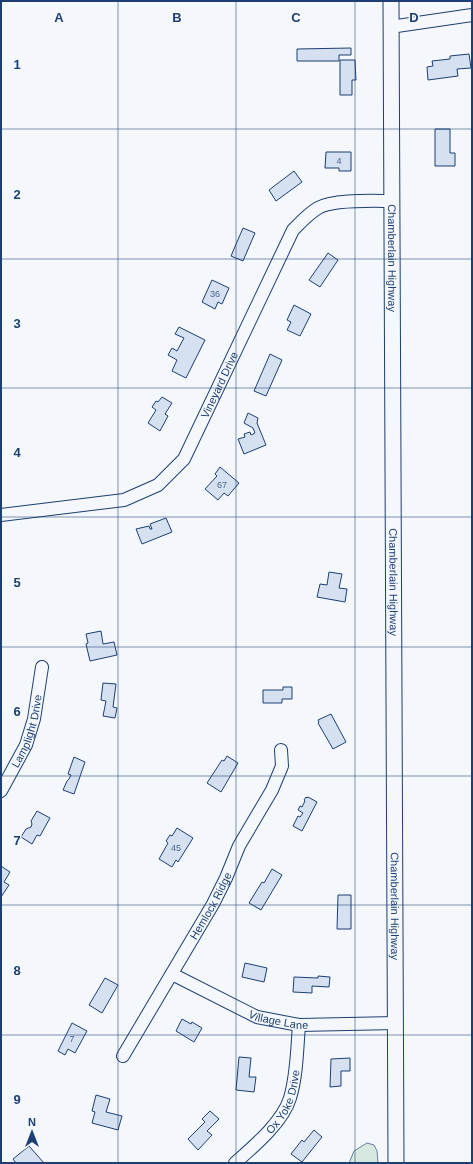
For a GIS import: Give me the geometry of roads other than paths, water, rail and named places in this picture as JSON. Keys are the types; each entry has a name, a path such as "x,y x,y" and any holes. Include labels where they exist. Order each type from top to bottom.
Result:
{"main road":[{"name":"Chamberlain Highway","path":"391,1 396,1163"}],"street":[{"path":"390,27 472,15"},
{"name":"Vineyard Drive","path":"1,515 124,500 158,485 184,459 293,230 304,218 320,207 345,202 392,201"},
{"name":"Lamplight Drive","path":"1,791 5,774 26,745 28,739 34,719 42,667"},
{"name":"Hemlock Ridge","path":"123,1056 213,904 226,878 239,846 272,790 282,766 281,750"},
{"name":"Village Lane","path":"172,974 257,1017 299,1025 396,1023"},
{"name":"Ox Yoke Drive","path":"235,1163 263,1137 280,1117 290,1099 296,1066 299,1025"}]}
